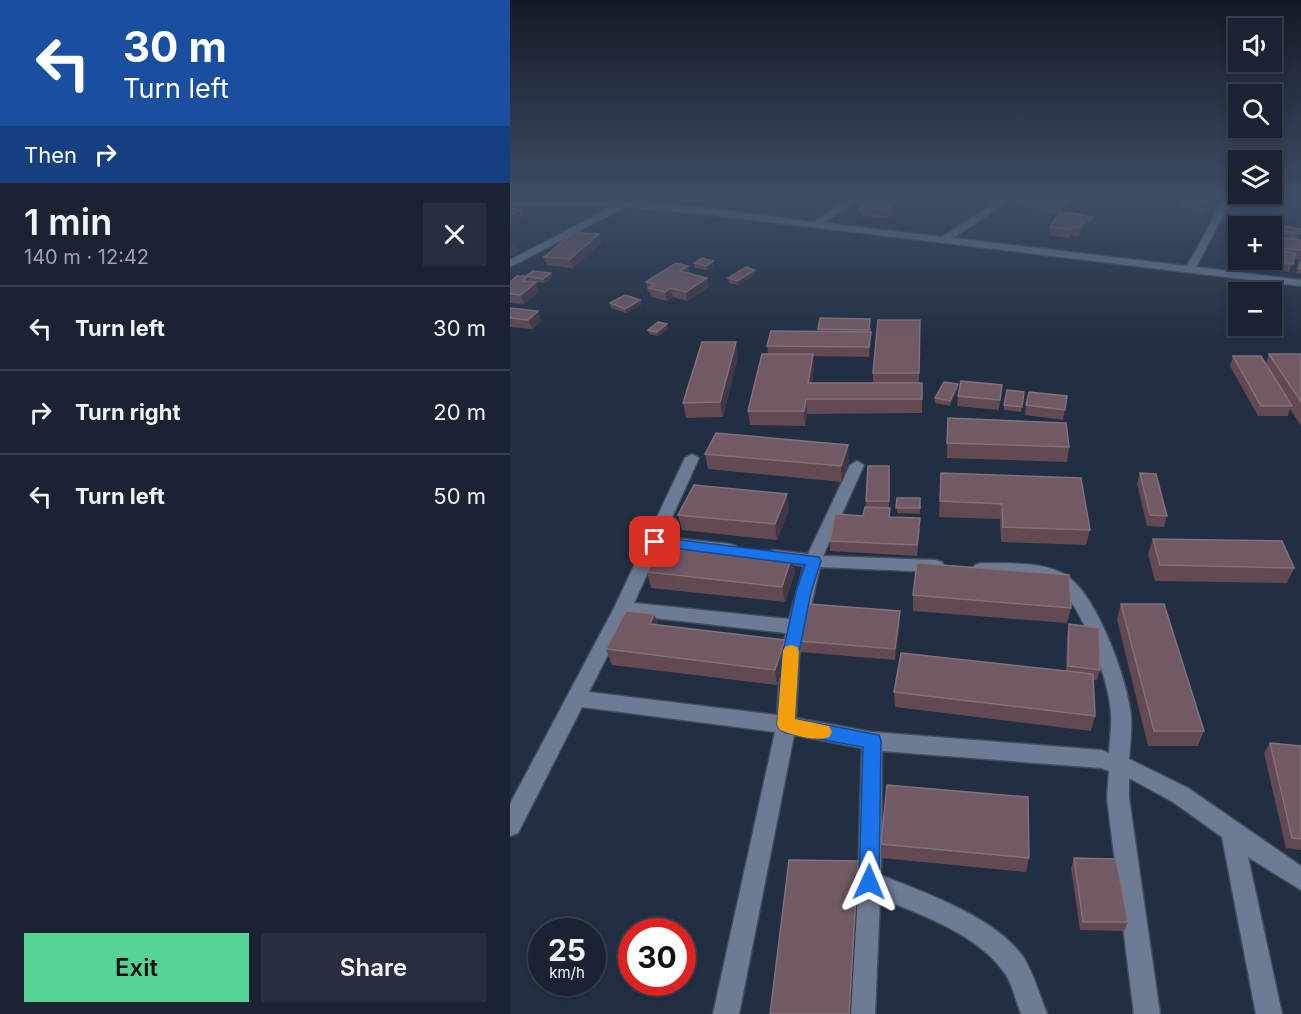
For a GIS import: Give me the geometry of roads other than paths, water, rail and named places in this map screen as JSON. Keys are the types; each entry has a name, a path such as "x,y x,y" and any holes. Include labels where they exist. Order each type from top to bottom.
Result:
{"street":[{"path":"510,264 544,246"},
{"path":"1005,246 1301,283"},
{"path":"1190,269 1202,246"},
{"path":"510,826 655,542 692,458"},
{"path":"726,1014 786,725 790,657 796,627 819,544 857,465"},
{"path":"655,542 814,561 1035,571 1056,577 1071,587 1093,623 1113,678 1121,710 1118,798 1147,1014"},
{"path":"622,608 796,627"},
{"path":"575,698 786,725 872,741 1101,759 1118,763 1174,789 1301,879"},
{"path":"862,1014 869,882 872,741"},
{"path":"1232,832 1269,1014"},
{"path":"869,882 934,908 994,944 1015,965 1034,1014"}]}
